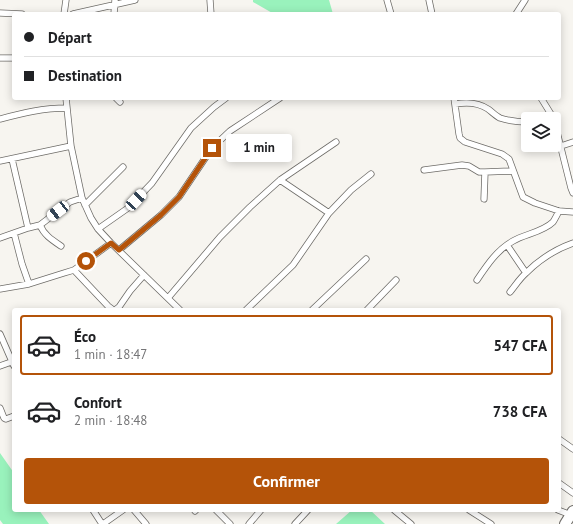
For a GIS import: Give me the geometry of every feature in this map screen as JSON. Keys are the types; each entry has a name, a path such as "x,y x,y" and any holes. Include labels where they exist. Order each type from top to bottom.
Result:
{"highway":[{"path":"565,524 572,514"}],"street":[{"path":"64,12 66,0"},
{"path":"81,12 115,3 135,0"},
{"path":"210,0 211,12"},
{"path":"387,0 390,12"},
{"path":"428,0 431,12"},
{"path":"517,12 525,0"},
{"path":"0,13 12,14"},
{"path":"0,58 12,58"},
{"path":"66,100 71,146 82,198 91,218 98,229 111,243 178,308"},
{"path":"98,229 128,208 152,183 191,128 223,100"},
{"path":"119,250 161,215 179,197 212,148 230,131 277,100"},
{"path":"542,100 549,112"},
{"path":"521,122 499,118 487,108 476,103 454,101 460,138 465,142 502,154 509,159 523,197 535,203 559,211 573,212"},
{"path":"0,119 30,111 49,108 67,108"},
{"path":"168,298 220,237 250,207 280,180 336,142"},
{"path":"572,190 561,146 573,142"},
{"path":"0,162 71,146"},
{"path":"12,159 28,228"},
{"path":"424,170 462,165 469,166 479,172 513,171"},
{"path":"85,205 123,167"},
{"path":"484,172 484,199"},
{"path":"248,308 293,265 329,213 350,190 371,174"},
{"path":"280,180 329,213"},
{"path":"0,238 40,225 70,202 82,198"},
{"path":"477,280 492,258 506,245 552,223 559,211"},
{"path":"40,225 46,236 61,246"},
{"path":"14,233 29,284"},
{"path":"0,289 29,284 74,270 111,243"},
{"path":"510,292 526,273 546,256 573,243"},
{"path":"506,245 526,273"},
{"path":"314,308 366,259"},
{"path":"74,270 111,308"},
{"path":"118,308 144,275"},
{"path":"369,308 396,280"},
{"path":"0,334 12,361"},
{"path":"0,366 12,363"},
{"path":"0,408 4,418 6,419 12,417"},
{"path":"561,440 573,449"},
{"path":"561,484 573,493"},
{"path":"561,511 572,514"},
{"path":"94,512 102,524 119,512"},
{"path":"136,512 145,524"},
{"path":"218,512 230,524"},
{"path":"249,524 260,512"},
{"path":"295,524 306,512"},
{"path":"396,512 411,524"},
{"path":"472,512 491,524"}],"green space":[{"path":"253,0 329,0 332,12 270,12 253,2"},
{"path":"0,453 12,470 12,512 40,512 49,524 3,524 0,520"},
{"path":"350,512 372,512 385,524 336,524"}],"route":[{"path":"86,261 111,243 119,250 161,215 179,197 212,148"}]}
